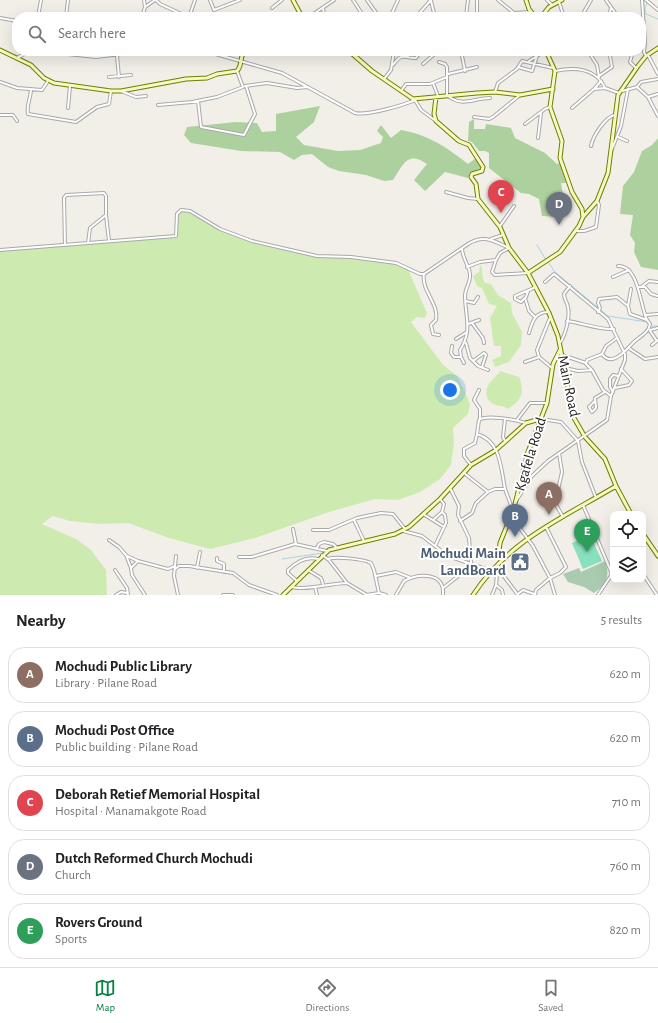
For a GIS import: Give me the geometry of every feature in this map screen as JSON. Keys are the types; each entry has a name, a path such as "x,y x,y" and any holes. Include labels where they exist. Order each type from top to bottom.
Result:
{"street":[{"path":"39,12 41,0"},
{"path":"67,12 68,0"},
{"path":"144,0 145,7 144,12"},
{"path":"145,7 156,0 160,4 177,12"},
{"path":"190,12 195,0"},
{"path":"210,0 214,10 240,0"},
{"path":"275,0 278,4"},
{"path":"272,8 282,0"},
{"path":"292,0 298,12"},
{"path":"318,12 334,0"},
{"path":"353,0 361,12"},
{"path":"367,0 375,12"},
{"path":"391,12 398,0"},
{"path":"420,12 431,0"},
{"path":"431,0 434,12"},
{"path":"467,12 468,0"},
{"path":"477,0 477,12"},
{"path":"498,0 513,12"},
{"path":"526,0 531,12"},
{"path":"547,0 552,5"},
{"path":"585,12 591,0"},
{"path":"606,0 614,12"},
{"path":"642,0 643,12"},
{"path":"646,0 658,10"},
{"path":"546,12 552,5 560,1 563,12"},
{"path":"610,12 611,8"},
{"path":"0,18 12,20"},
{"path":"509,248 500,253 496,260 492,272 495,275 528,273 558,254 576,231 583,217 597,201 608,173 616,114 616,100 636,68 647,56 658,48"},
{"path":"0,50 12,55"},
{"path":"14,56 31,65 48,80 70,86 111,91 121,91 186,79 207,78 217,74 237,71"},
{"path":"87,56 117,56 119,77"},
{"path":"224,56 282,73 346,109 359,114 401,106 415,100 437,96 495,92 520,95 553,89"},
{"path":"237,71 242,61 243,56"},
{"path":"355,56 409,98 415,100 421,110 459,141 469,145 482,163 484,167 482,171 472,174 471,177 476,184 478,199 446,192"},
{"path":"393,65 394,56"},
{"path":"384,79 401,56 416,58 417,56"},
{"path":"423,64 429,61 434,56"},
{"path":"462,56 465,72"},
{"path":"495,92 498,83 522,62 529,61 537,56"},
{"path":"518,67 532,71 536,64 537,56"},
{"path":"548,56 554,69 550,107 562,141 560,158 572,192 582,209 583,217"},
{"path":"592,56 596,62 600,78 605,88"},
{"path":"572,108 594,89 600,78 612,68 610,56"},
{"path":"632,56 630,62 636,68"},
{"path":"647,56 658,74"},
{"path":"529,61 554,69 574,68 600,78"},
{"path":"439,62 446,64 447,95"},
{"path":"401,92 406,84 433,83 447,75 477,68"},
{"path":"198,101 201,127 244,134 255,114 237,71"},
{"path":"109,77 131,75"},
{"path":"594,89 605,88 620,92 637,87 641,82 658,79"},
{"path":"0,82 17,88 42,90 48,80"},
{"path":"158,105 198,101 217,97 244,87 267,83 297,88 309,87"},
{"path":"433,83 437,96 434,114 436,121"},
{"path":"68,108 70,86"},
{"path":"637,87 648,97 658,116"},
{"path":"31,89 32,97 27,105 28,114 76,122 97,107 109,104 111,91"},
{"path":"612,149 618,137 628,89"},
{"path":"121,91 136,97 146,96"},
{"path":"648,97 658,94"},
{"path":"447,95 453,100 463,103 490,98"},
{"path":"474,117 493,117 520,95"},
{"path":"525,124 550,107"},
{"path":"538,138 541,112"},
{"path":"0,114 13,115 17,121"},
{"path":"591,146 594,137 607,120 616,114"},
{"path":"618,137 627,141"},
{"path":"65,245 63,202 66,195 104,193 106,196 106,215 109,241"},
{"name":"Main Road","path":"478,199 500,227 509,248 528,273 550,314 560,343 574,418 585,437 605,459 616,486 629,511"},
{"path":"576,231 584,231 596,227 599,205 597,201"},
{"path":"500,227 514,206"},
{"path":"0,250 176,236 177,214 181,210 197,215 220,229 260,243 317,256 351,257 396,263 424,274"},
{"path":"88,243 90,228 106,215"},
{"path":"424,274 471,242 491,239 503,235"},
{"path":"491,239 509,248"},
{"path":"462,248 463,257 471,276 466,291 468,324 466,343 469,356 473,361 482,368 486,368 488,370"},
{"path":"467,268 480,262 496,260"},
{"path":"618,266 623,266 629,270 638,287 645,315 650,324 649,329 657,341 652,345"},
{"path":"613,277 629,270"},
{"path":"424,274 425,286 436,314 436,320 431,325 431,331 433,334 439,335"},
{"path":"515,502 532,476 559,453 585,437 607,420 611,396 625,360 625,354 614,329 608,319 599,310 576,290 554,274 545,282"},
{"path":"638,287 649,281 658,282"},
{"path":"560,343 564,337 567,321 568,307 564,297 564,292 570,286"},
{"path":"641,286 645,287 651,294 658,296"},
{"path":"528,291 525,298 520,302 514,297 536,287"},
{"path":"630,289 628,306 630,314 647,320"},
{"path":"466,301 474,303 478,297"},
{"path":"599,310 598,301 605,298 617,297 628,306"},
{"path":"525,298 529,311 535,317"},
{"path":"529,333 535,317 542,312 550,314 537,350 539,357 552,368"},
{"path":"645,315 658,314"},
{"path":"468,324 479,320"},
{"path":"567,321 598,328 614,329"},
{"path":"472,323 483,338 484,343"},
{"path":"602,354 606,358 610,359 625,354 634,342 649,329 658,329"},
{"path":"456,340 466,332"},
{"path":"586,363 589,359 602,354 606,346 617,338"},
{"path":"464,363 460,357 460,351 466,343"},
{"path":"452,346 451,353 456,358 460,357"},
{"name":"Kgafela Road","path":"502,559 499,552 500,544 513,510 522,470 546,403 552,368 561,349"},
{"path":"630,349 648,359 658,357"},
{"path":"473,361 484,353 486,355 482,368"},
{"path":"562,355 586,363 605,392 611,396"},
{"path":"524,362 539,357"},
{"path":"564,367 578,371 592,370"},
{"path":"614,388 629,385 632,381 621,369"},
{"path":"613,392 610,387 610,379 613,375 618,376"},
{"path":"471,465 464,456 464,448 475,443 477,425 480,419 480,409 474,400 479,390"},
{"path":"594,401 596,408 592,412 589,406 597,396 605,392"},
{"path":"517,421 530,403 546,403"},
{"path":"480,419 505,419 526,423"},
{"path":"505,419 503,437 505,441"},
{"path":"283,595 327,551 336,547 404,530 440,499 463,472 471,465 496,450 526,423 540,419 561,422 578,441 582,462 596,498"},
{"path":"477,434 487,438 496,450 501,463 505,490 519,527 550,578 556,595"},
{"path":"559,453 562,464 562,472 555,503 563,517"},
{"path":"463,472 488,492"},
{"path":"473,595 502,559 527,538 616,486"},
{"path":"450,488 459,506 458,515 460,521 469,538 471,563"},
{"path":"460,521 472,513 478,500 488,492 495,489 505,490"},
{"path":"433,520 442,512 444,504 440,499"},
{"path":"583,505 610,569"},
{"path":"435,546 444,527 446,518 442,512"},
{"path":"313,530 329,530 354,520 381,513 393,514 404,530 422,536 448,556 471,563 496,574 503,575 518,594 523,590 534,595 536,590 566,567 546,527"},
{"path":"423,514 444,527"},
{"path":"354,520 364,541"},
{"path":"293,529 296,544"},
{"path":"646,538 658,556"},
{"path":"109,540 119,547 126,555 132,575 145,595"},
{"path":"317,548 322,542 333,544 336,547"},
{"path":"238,557 252,557 272,552 283,546 296,544 327,551"},
{"path":"197,568 200,552"},
{"path":"126,555 138,561 168,570 180,566 236,574 249,586 277,595"},
{"path":"322,555 328,559 347,583 367,595 379,593 386,595"},
{"path":"176,556 174,576 178,595"},
{"path":"328,559 334,557 372,563 379,593"},
{"path":"217,558 217,561 224,564 224,572"},
{"path":"297,581 288,573 289,569 305,559 318,560"},
{"path":"131,568 138,561"},
{"path":"443,588 461,574 477,566"},
{"path":"115,570 127,588 128,594 121,592 116,595"},
{"path":"308,570 322,578 322,584"},
{"path":"376,576 396,572 411,578"},
{"path":"492,595 496,585 496,574"},
{"path":"396,595 403,582 411,578 424,575 435,579 443,588 443,595"},
{"path":"646,578 658,595"},
{"path":"598,595 610,580"},
{"path":"292,587 315,587 322,584 347,583"},
{"path":"496,585 502,590 503,595"},
{"path":"315,587 317,595"},
{"path":"223,595 233,595"}],"green space":[{"path":"320,106 314,122 296,137 304,145 338,151 360,150 381,143 383,137 377,131 381,125 391,138 401,130 411,132 437,142 468,164 476,158 481,166 480,169 470,172 468,178 445,172 425,191 414,180 427,164 415,158 406,161 393,180 384,181 366,175 339,171 328,167 312,154 302,155 294,160 280,152 241,151 191,143 184,135 187,127 236,122 257,123 262,132 276,131 276,114"},
{"path":"474,119 474,129 485,129 486,124 511,128 515,138 545,153 557,164 560,163 566,183 561,183 563,194 559,203 561,212 558,217 542,216 539,199 529,194 521,193 489,168 489,153 479,151 472,142 468,141 469,122"},
{"path":"658,138 658,270 641,267 634,252 635,243 630,235 633,215 620,214 623,186 634,172 642,151 652,145"},
{"path":"181,210 190,211 218,228 252,241 317,256 351,257 396,263 407,267 427,313 425,318 417,317 411,322 443,365 457,376 470,404 468,414 453,428 454,443 451,465 440,479 420,492 398,500 375,499 329,512 255,538 210,549 169,538 128,523 100,524 70,521 53,516 42,524 76,539 91,550 106,570 107,595 0,595 0,250 176,236 177,214"},
{"path":"480,264 485,283 491,284 498,295 511,303 512,313 522,332 521,345 509,362 495,367 492,360 501,356 501,346 494,346 490,318 497,306 489,304 482,288 477,286 473,276 479,272"},
{"path":"500,371 519,377 522,387 521,396 519,399 507,409 503,406 495,405 489,401 486,394 489,384"},
{"path":"590,535 602,561 583,569 572,543"},
{"path":"605,561 607,575 605,583 594,593 584,587 568,582 563,574 579,568 581,572"}],"waterway":[{"path":"646,12 647,2"},
{"path":"646,14 658,19"},
{"path":"537,245 546,260"},
{"path":"549,263 555,272 608,316 647,322 651,326 658,326"},
{"path":"282,559 323,553"}],"place":[{"name":"Deborah Retief Memorial Hospital","path":"501,213"},
{"name":"Dutch Reformed Church Mochudi","path":"559,225"},
{"name":"Mochudi Public Library","path":"549,515"},
{"name":"Mochudi Post Office","path":"515,537"},
{"name":"Rovers Ground","path":"587,552"},
{"name":"Mochudi Main LandBoard","path":"520,562"}]}
